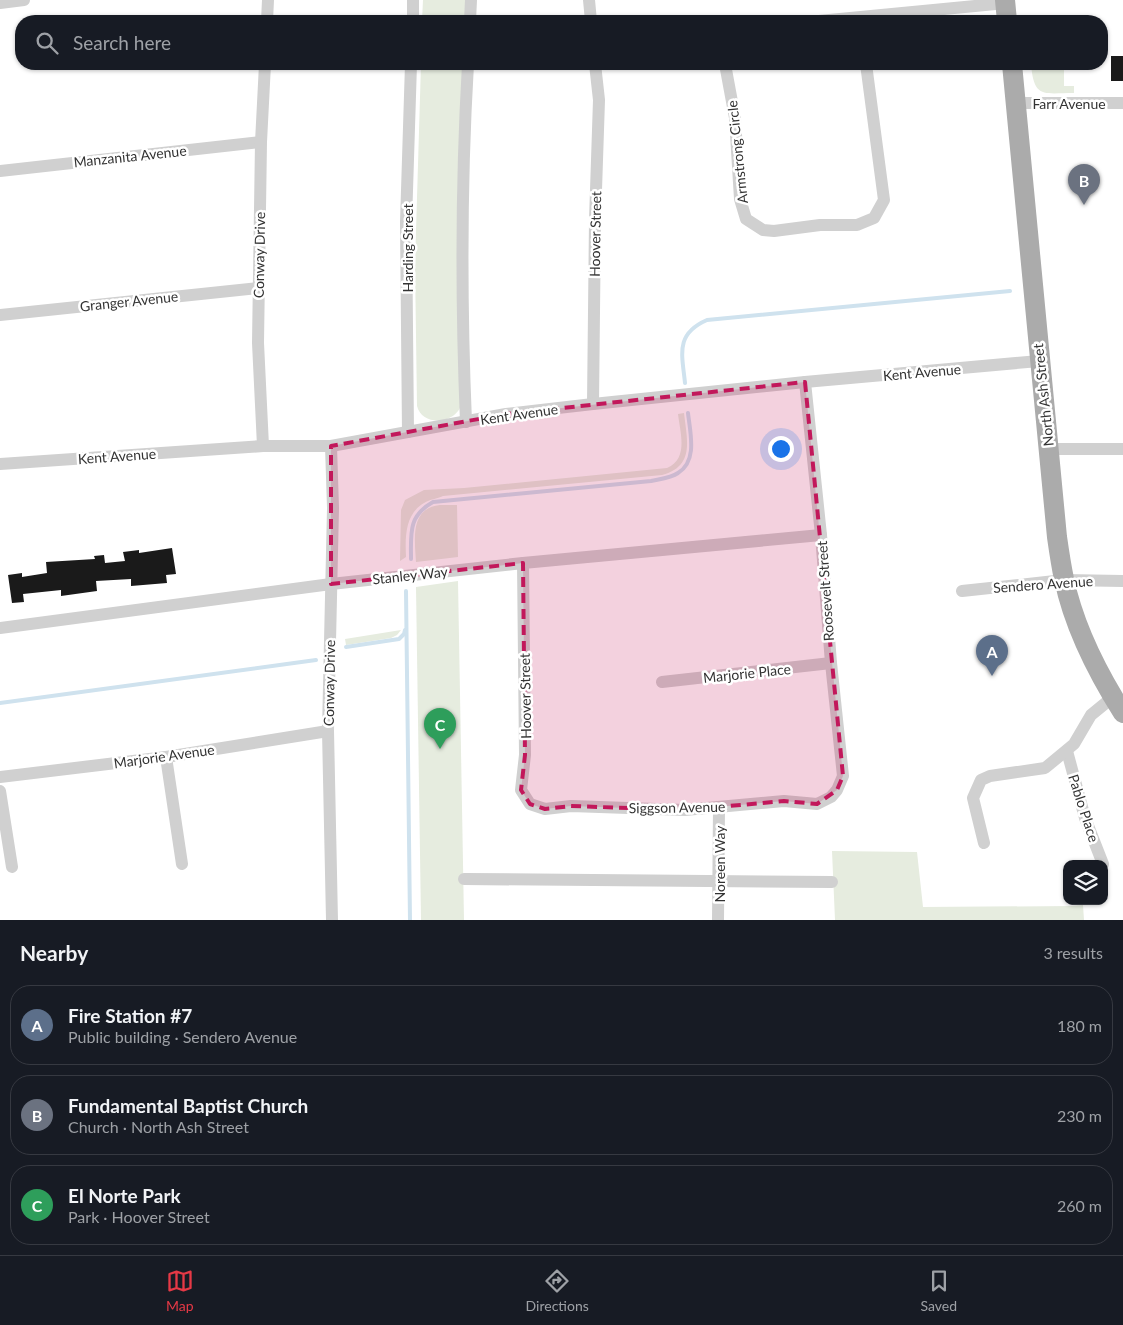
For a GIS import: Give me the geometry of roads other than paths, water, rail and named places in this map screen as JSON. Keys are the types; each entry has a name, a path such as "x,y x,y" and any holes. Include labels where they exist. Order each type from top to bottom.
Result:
{"main road":[{"name":"North Ash Street","path":"1012,70 1039,361 1057,537 1064,580 1076,619 1092,659 1118,705"}],"street":[{"path":"0,3 24,0"},
{"path":"267,15 268,0"},
{"path":"413,0 413,15"},
{"path":"470,15 471,0"},
{"path":"589,0 590,15"},
{"path":"913,15 1006,8"},
{"name":"Conway Drive","path":"263,446 258,343 261,142 265,70"},
{"name":"Harding Street","path":"408,432 406,222 411,70"},
{"path":"466,422 462,317 464,132 468,70"},
{"name":"Hoover Street","path":"593,404 595,220 599,100 596,70"},
{"name":"Armstrong Circle","path":"727,70 735,118 740,199 746,219 763,230 774,231 820,225 857,225 874,218 884,200 867,70"},
{"name":"Farr Avenue","path":"1015,103 1123,103"},
{"name":"Manzanita Avenue","path":"0,171 261,142"},
{"name":"Granger Avenue","path":"0,315 259,288"},
{"name":"Kent Avenue","path":"0,464 263,446 331,446 506,414 804,382 1039,361"},
{"name":"Roosevelt Street","path":"804,382 821,535 831,663 843,776 837,790 830,797"},
{"name":"Conway Drive","path":"331,446 333,508 328,731 332,920"},
{"path":"1048,449 1123,449"},
{"name":"Stanley Way","path":"0,628 331,584 523,563 821,535"},
{"name":"Hoover Street","path":"523,563 526,755 521,790 530,804 545,810 551,809"},
{"name":"Sendero Avenue","path":"962,591 1064,580 1123,581"},
{"name":"Marjorie Place","path":"662,682 831,663"},
{"path":"984,843 973,798 981,780 990,776 1045,768 1074,744 1091,715 1118,705"},
{"name":"Marjorie Avenue","path":"0,777 166,757 328,731"},
{"name":"Pablo Place","path":"1067,751 1085,818 1102,860"},
{"path":"166,757 182,864"},
{"path":"0,791 12,867"},
{"name":"Siggson Avenue","path":"551,809 571,806 685,810 784,802 817,804 830,797"},
{"name":"Noreen Way","path":"718,920 719,808"},
{"path":"464,879 832,882"}],"waterway":[{"path":"685,383 682,354 685,338 697,326 707,320 1010,291"},
{"path":"411,559 411,533 415,519 425,507 433,502 651,481 675,475 684,468 690,454 691,437 688,413"},
{"path":"406,591 410,920"},
{"path":"346,647 399,639 405,630"},
{"path":"0,703 316,660"}],"place":[{"name":"Fundamental Baptist Church","path":"1084,205"},
{"name":"Fire Station #7","path":"992,676"},
{"name":"El Norte Park","path":"440,749"}]}
